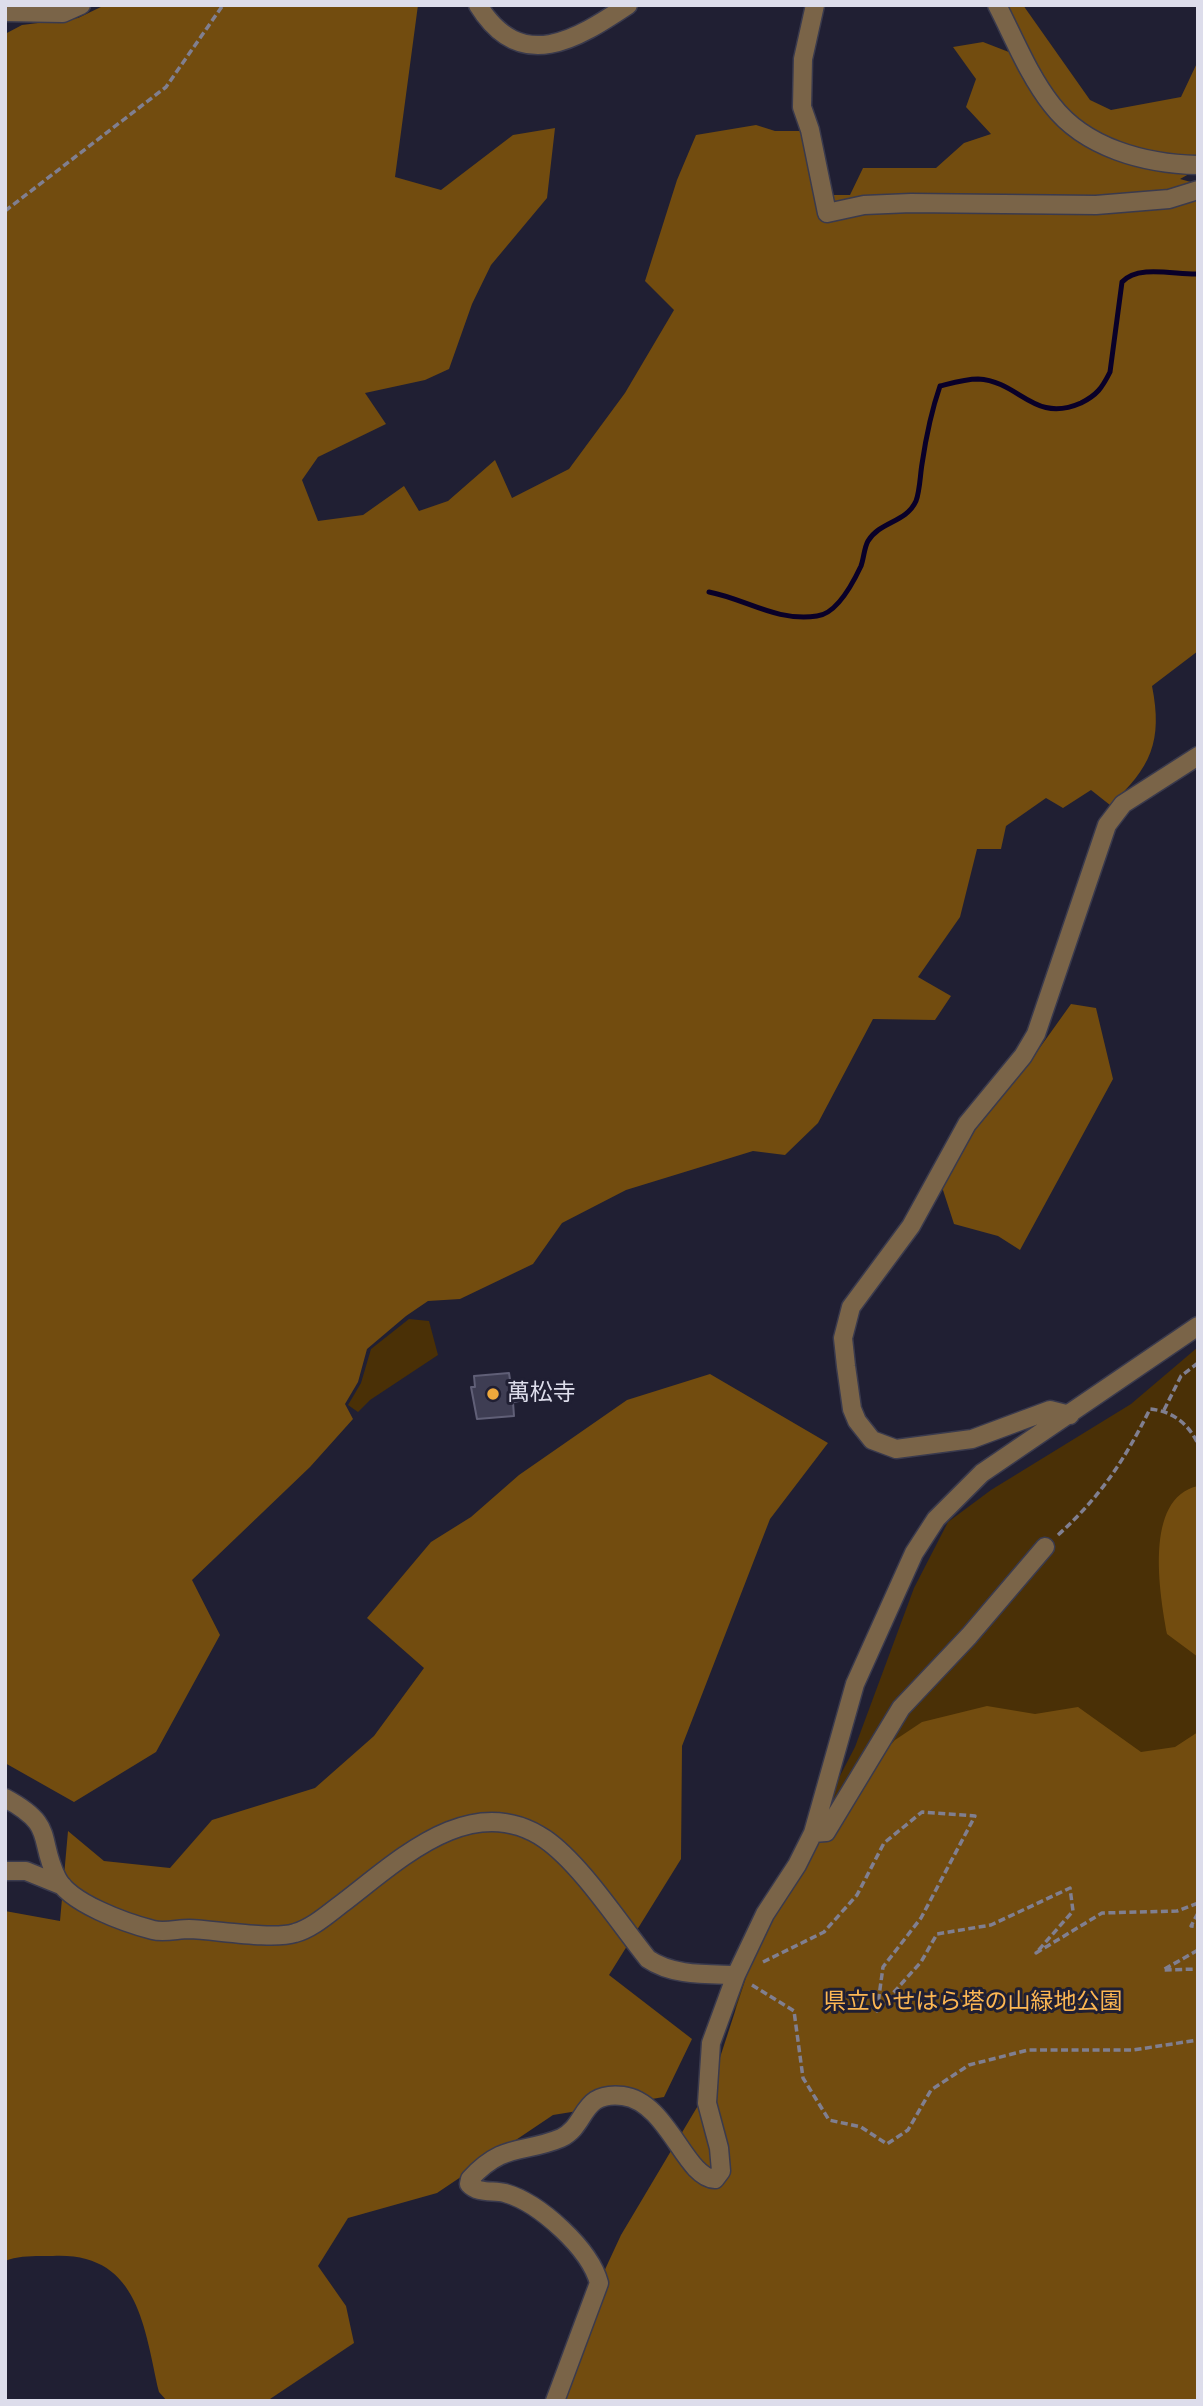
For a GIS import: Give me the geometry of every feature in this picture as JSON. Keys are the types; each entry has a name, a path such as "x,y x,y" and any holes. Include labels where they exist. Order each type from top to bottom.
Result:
{"street":[{"path":"5,12 63,13 81,5"},
{"path":"478,5 494,27 507,36 539,44 569,41 628,5"},
{"path":"816,5 803,59 802,107 810,130 827,213 864,205 911,202 1096,205 1169,199 1198,190"},
{"path":"997,5 1051,104 1079,131 1114,150 1137,157 1198,165"},
{"path":"1070,1415 1049,1410 991,1434 960,1441 909,1449 883,1445 864,1432 852,1409 843,1338 845,1321 860,1290 911,1226 967,1124 1023,1056 1036,1034 1107,825 1123,804 1198,756"},
{"path":"555,2401 599,2283 594,2264 558,2226 539,2212 504,2193 473,2188 468,2184 470,2179 505,2152 569,2133 588,2105 611,2095 627,2096 646,2107 667,2125 696,2171 706,2178 715,2179 721,2171 719,2148 707,2103 711,2043 736,1975 765,1914 797,1865 813,1833 855,1684 914,1553 936,1519 959,1493 1025,1442 1070,1415 1198,1326"},
{"path":"813,1833 826,1832 901,1708 969,1636 1045,1547"},
{"path":"5,1798 22,1807 43,1829 57,1878 70,1895 155,1930 294,1934 320,1920 419,1846 455,1826 488,1821 521,1827 543,1838 566,1856 648,1959 657,1965 688,1973 736,1975"},
{"path":"5,1871 26,1871 63,1886"}],"path":[{"path":"5,211 166,87 223,5"},
{"path":"1164,1410 1181,1376 1198,1363"},
{"path":"1045,1547 1086,1509 1114,1475 1150,1409 1164,1410 1191,1428 1198,1444"},
{"path":"736,1975 824,1932 857,1895 884,1843 922,1812 975,1816 921,1918 883,1967 877,2011 921,1962 937,1934 991,1925 1070,1888 1073,1911 1036,1953 1102,1913 1177,1911 1198,1903"},
{"path":"1198,1913 1191,1926 1198,1927"},
{"path":"1198,1950 1163,1970 1198,1969"},
{"path":"736,1975 794,2011 803,2078 829,2120 860,2127 887,2144 908,2130 931,2090 969,2065 1028,2050 1133,2050 1198,2040"}],"green space":[{"path":"105,5 418,5 395,177 441,190 513,135 555,128 547,198 491,265 472,304 449,369 425,380 365,393 386,424 318,457 302,480 318,521 363,515 404,486 419,511 448,501 495,460 512,498 569,469 625,393 674,310 645,281 677,180 696,135 756,125 775,131 804,131 822,195 850,195 863,168 936,168 964,143 991,134 966,107 976,79 953,47 983,42 1032,61 1004,5 1023,5 1090,100 1111,110 1181,97 1198,61 1198,169 1180,179 1198,184 1198,651 1152,686 1156,723 1150,752 1135,779 1110,805 1091,790 1063,808 1046,798 1006,826 1001,849 977,849 960,917 918,977 951,996 935,1020 873,1019 818,1123 785,1155 753,1151 626,1190 562,1223 533,1264 460,1299 428,1301 367,1349 358,1382 345,1404 353,1419 310,1467 192,1580 220,1635 156,1752 74,1802 5,1763 5,34 22,25 78,18"},
{"path":"1071,1004 1096,1008 1113,1079 1020,1250 998,1236 954,1224 942,1187 967,1137 1021,1074"},
{"path":"409,1319 429,1321 438,1355 370,1400 358,1412 348,1405 361,1383 371,1349"},
{"name":"県立いせはら塔の山緑地公園","path":"1198,1347 1198,2169 735,2032 736,1975 855,1747 914,1588 948,1522 991,1490 1131,1404"},
{"path":"710,1374 828,1443 770,1519 682,1746 681,1859 609,1975 692,2039 664,2097 553,2115 437,2193 348,2218 318,2266 346,2306 354,2343 267,2401 167,2401 159,2392 142,2319 133,2298 120,2280 104,2266 82,2258 53,2256 5,2261 5,1911 60,1921 68,1831 104,1861 170,1868 212,1820 315,1788 374,1736 424,1668 367,1618 431,1542 471,1517 519,1475 627,1400"},
{"path":"1198,1486 1198,1657 1167,1634 1161,1596 1159,1550 1162,1528 1169,1509 1181,1494"},
{"name":"県立いせはら塔の山緑地公園","path":"987,1706 1035,1714 1078,1707 1141,1752 1175,1747 1198,1732 1198,2401 544,2401 621,2235 712,2082 772,1898 836,1802 895,1740 922,1722"}],"building":[{"path":"509,1373 511,1386 518,1385 519,1401 513,1402 514,1416 477,1419 471,1387 475,1387 474,1376"}],"waterway":[{"path":"709,592 788,616 817,616 831,610 844,597 854,581 873,534 906,514 916,501 927,434 940,386 978,379 993,381 1038,405 1065,408 1081,403 1098,390 1110,372 1122,282 1138,273 1147,272 1198,274"}],"place":[{"name":"萬松寺","path":"493,1394"}]}
